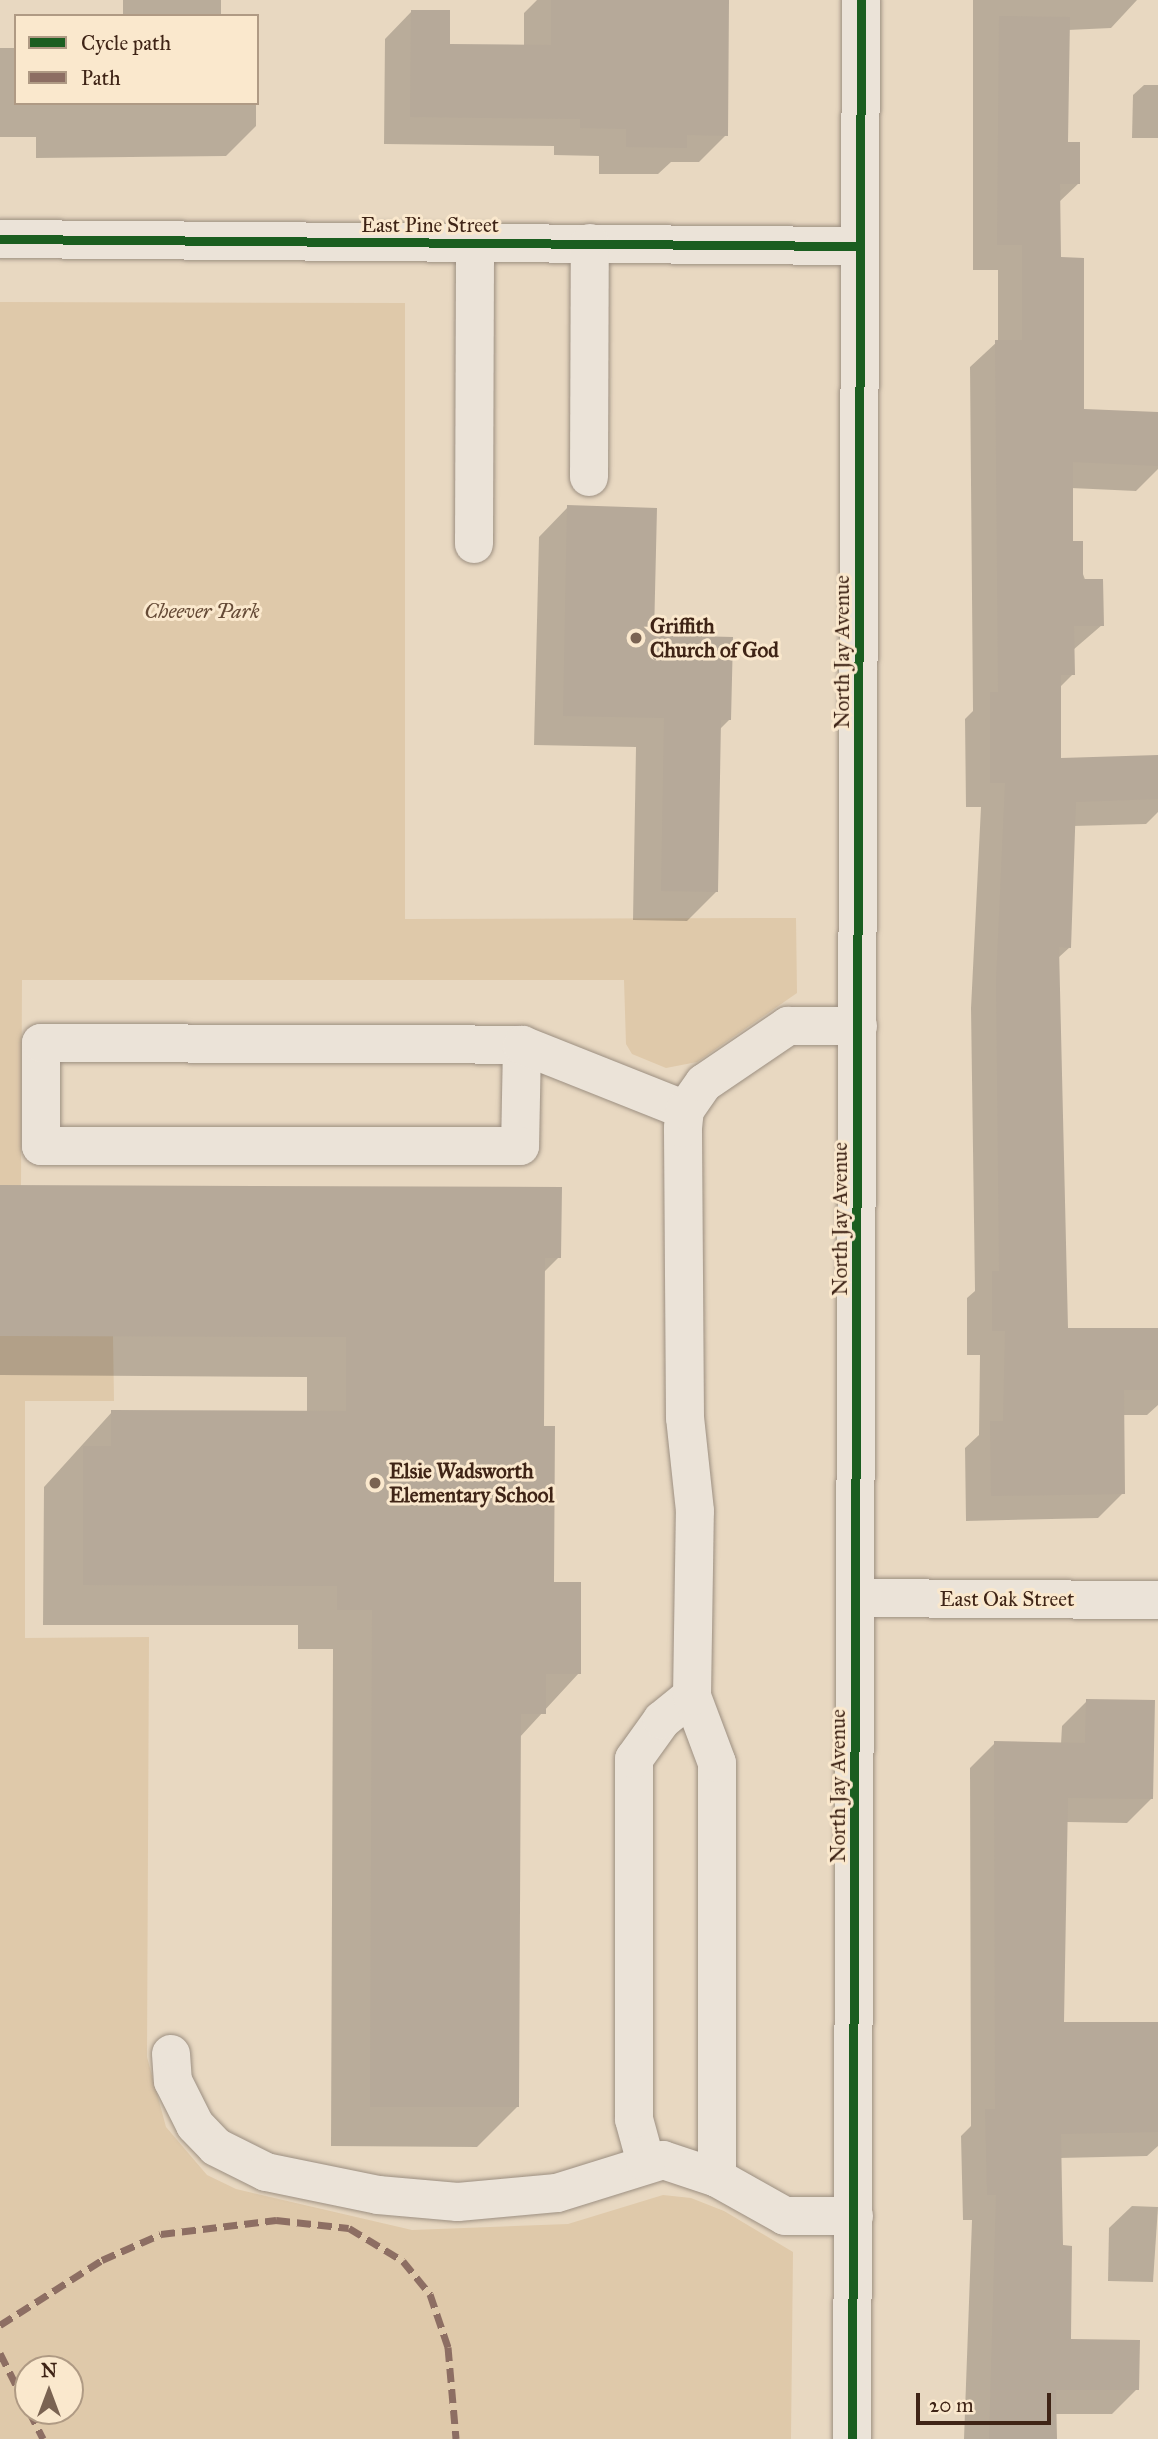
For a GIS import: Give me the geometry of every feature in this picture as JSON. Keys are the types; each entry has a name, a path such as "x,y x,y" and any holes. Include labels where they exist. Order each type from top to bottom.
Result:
{"street":[{"name":"North Jay Avenue","path":"852,2439 861,0"},
{"name":"East Pine Street","path":"0,239 860,246"},
{"path":"474,544 475,243"},
{"path":"589,477 590,243"},
{"path":"717,2178 717,1763 692,1696 685,1110 704,1083 789,1026 858,1026"},
{"path":"522,1045 520,1146 41,1146 41,1043 522,1045 685,1110"},
{"name":"East Oak Street","path":"856,1598 1158,1600"},
{"path":"646,2163 634,2119 634,1759 662,1720 692,1696"},
{"path":"171,2054 173,2081 195,2125 216,2147 266,2172 378,2196 469,2202 557,2193 646,2163 677,2161 717,2178 785,2216 854,2216"}],"green space":[{"name":"Cheever Park","path":"0,302 405,303 405,919 796,918 797,993 697,1062 666,1068 632,1054 626,1044 624,980 22,980 21,1188 0,1188"},
{"path":"0,1335 113,1335 114,1401 25,1401 25,1638 149,1637 147,2057 166,2127 207,2175 236,2189 412,2230 568,2224 663,2195 691,2198 724,2211 793,2252 791,2439 0,2439"}],"building":[{"path":"551,0 729,0 728,136 687,135 687,148 626,147 626,129 580,128 580,119 410,117 411,10 450,10 450,44 551,45"},
{"path":"999,16 1070,17 1068,142 1080,142 1080,184 1060,184 1061,257 1084,258 1084,409 1158,412 1158,466 1073,462 1073,541 1083,541 1083,579 1103,579 1104,626 1074,626 1075,675 1061,675 1061,758 1158,755 1158,799 1076,802 1071,948 1059,947 1068,1328 1158,1328 1158,1390 1124,1390 1125,1494 991,1496 990,1421 1003,1421 1005,1331 992,1331 992,1271 999,1271 996,981 1005,783 990,783 990,692 998,692 995,340 1022,340 1022,245 997,245"},
{"path":"567,505 657,508 654,635 733,637 731,720 721,720 718,892 661,891 664,718 563,716"},
{"path":"0,1185 562,1187 561,1258 545,1258 544,1426 555,1426 554,1582 581,1582 581,1674 546,1674 546,1714 521,1714 519,2107 370,2107 372,1610 337,1610 337,1586 83,1585 83,1446 111,1446 111,1410 346,1411 346,1337 0,1336"},
{"path":"1086,1699 1155,1700 1153,1799 1068,1798 1064,2022 1158,2022 1158,2132 1061,2134 1063,2245 1072,2246 1071,2339 1140,2340 1139,2390 1056,2390 1057,2439 989,2439 996,2195 987,2195 985,2109 995,2109 994,1741 1085,1743"}],"marked path":[{"path":"0,2325 102,2260 161,2234 276,2220 349,2228 403,2261 430,2294 448,2347 456,2439"},
{"path":"0,2353 14,2381"},
{"path":"36,2425 43,2439"}],"cycle path":[{"path":"852,2439 861,0"},
{"path":"0,239 860,246"}],"place":[{"name":"Griffith Church of God","path":"636,638"},
{"name":"Elsie Wadsworth Elementary School","path":"375,1483"}]}
